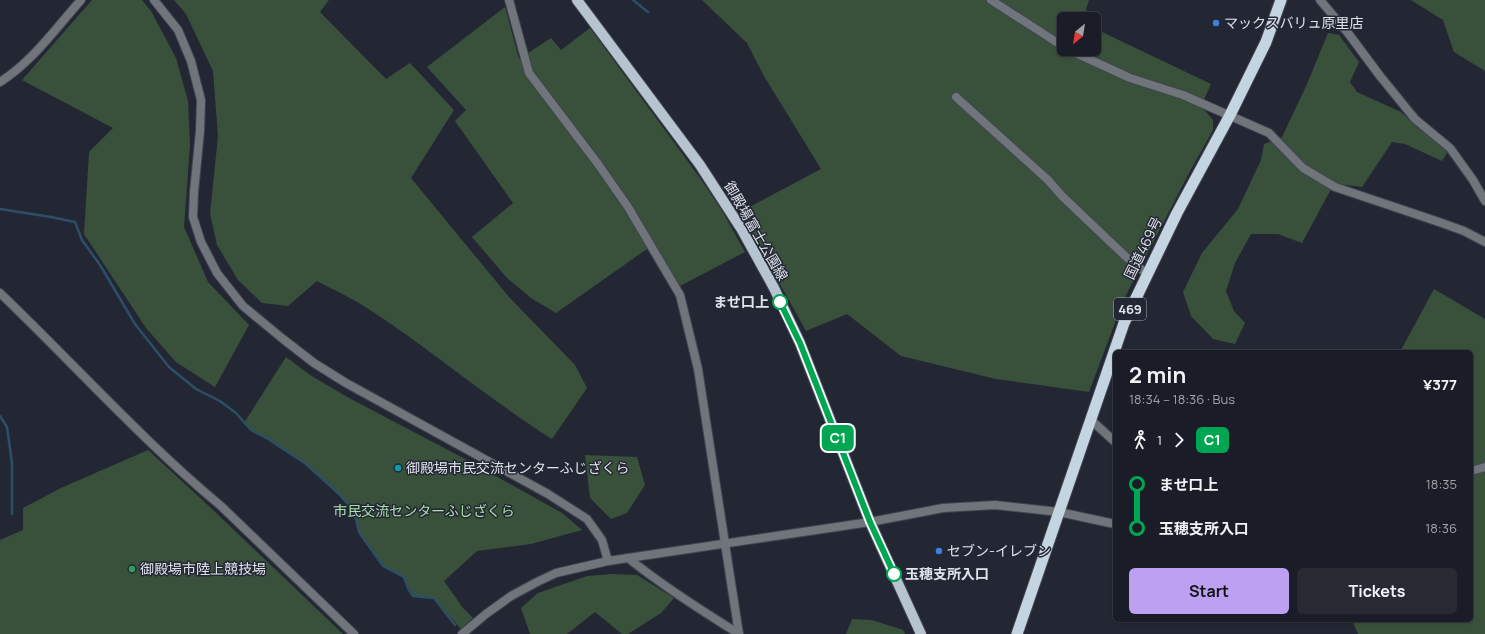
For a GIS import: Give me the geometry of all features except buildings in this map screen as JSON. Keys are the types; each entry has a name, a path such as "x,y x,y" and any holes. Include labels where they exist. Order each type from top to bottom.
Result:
{"highway":[{"name":"国道469号","path":"1114,350 1124,323 1177,213 1230,115 1266,42 1282,0"},
{"name":"国道469号","path":"1017,634 1113,354"}],"main road":[{"name":"御殿場富士公園線","path":"577,0 700,165 745,237 774,288 800,343 870,522 921,634"}],"street":[{"path":"0,82 17,70 41,46 81,0"},
{"path":"154,0 178,30 191,61 201,100 193,217 201,242 217,273 243,306 283,340 314,363 353,387 548,494 587,520 602,540 608,561"},
{"path":"509,0 529,73 598,164 628,207 680,295 698,369 739,634"},
{"path":"991,0 1057,42"},
{"path":"1320,0 1348,33 1415,119 1450,148 1473,180 1485,201"},
{"path":"1082,56 1130,78 1183,95 1269,133 1304,168 1335,187 1464,231 1485,242"},
{"path":"956,97 1048,180 1062,196 1125,256 1147,274"},
{"path":"0,293 144,436 221,506 354,634"},
{"path":"1090,419 1113,440"},
{"path":"1473,470 1485,467"},
{"path":"462,634 486,614 512,596 537,582 556,574 608,561 870,522 943,508 995,505 1059,512 1113,524"},
{"path":"628,558 739,634"}],"green space":[{"path":"92,0 142,0 151,11 176,58 188,101 190,145 184,227 208,282 249,325 215,387 176,362 146,328 84,234 89,152 113,128 22,80"},
{"path":"174,0 329,0 320,12 386,79 410,63 454,110 411,178 509,297 575,365 587,388 552,439 506,408 396,327 353,300 317,281 288,306 262,303 238,280 217,245 210,214 218,136 213,71 186,14"},
{"path":"702,0 1089,0 1086,12 1057,12 1057,56 1101,56 1101,31 1211,84 1201,106 1213,120 1213,130 1124,299 1089,392 996,379 901,356 847,314 806,331 740,212 821,169 764,76 747,43"},
{"path":"1411,0 1485,0 1485,71 1454,52 1443,20"},
{"path":"505,7 519,59 551,38 561,50 590,28 700,178 721,209 745,252 678,287 654,244 556,313 531,298 507,278 472,237 513,203 455,121 466,110 427,67"},
{"path":"1328,33 1339,35 1359,62 1350,82 1357,92 1401,112 1418,128 1441,144 1447,153 1442,161 1405,144 1392,142 1362,187 1346,185 1330,191 1302,243 1278,234 1251,234 1235,263 1226,291 1234,311 1245,323 1235,344 1213,339 1191,316 1183,292 1202,253 1238,209 1261,160 1264,144 1282,137 1307,84"},
{"path":"1434,289 1485,319 1485,634 1358,634 1353,622 1473,622 1473,350 1401,350"},
{"name":"市民交流センターふじざくら","path":"286,357 310,375 349,398 467,460 562,513 582,530 531,544 477,551 444,581 463,608 473,618 461,629 434,598 413,596 404,577 383,566 359,532 354,511 339,494 306,464 274,442 251,430 244,423"},
{"name":"御殿場市陸上競技場","path":"148,450 343,634 0,634 0,540 23,530 23,508 61,488"},
{"path":"585,455 637,457 645,485 627,513 611,519 590,498"},
{"path":"613,574 637,575 674,598 661,613 628,634 622,634 595,612 567,634 530,634 521,608 538,593 587,576"},
{"path":"852,619 872,620 903,630 905,634 846,634"}],"waterway":[{"path":"633,0 648,12"},
{"path":"0,209 75,222 82,240 100,265 135,324 169,367 196,389 220,401 236,413 251,430 268,439 306,464 339,494 354,511 359,532 383,566 404,577 413,596 434,598 455,625"},
{"path":"0,416 7,427 12,463 12,514"}],"bus line":[{"name":"C1","path":"780,302 800,343 870,522 894,574"}],"place":[{"name":"マックスバリュ原里店","path":"1216,23"},
{"name":"ませ口上","path":"780,302"},
{"name":"御殿場市民交流センターふじざくら","path":"398,468"},
{"name":"セブン-イレブン","path":"939,551"},
{"name":"御殿場市陸上競技場","path":"132,569"},
{"name":"玉穂支所入口","path":"894,574"}]}
